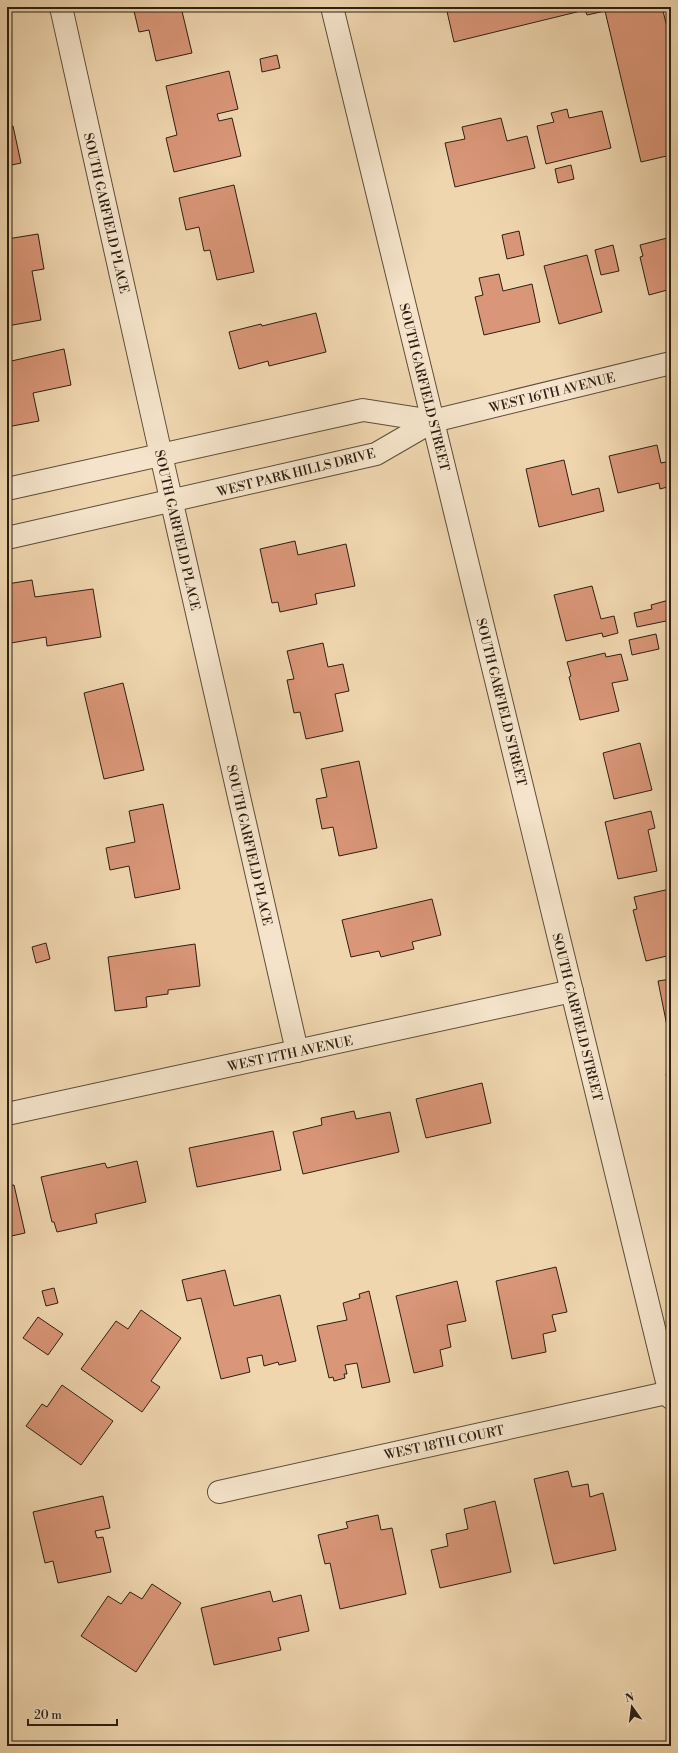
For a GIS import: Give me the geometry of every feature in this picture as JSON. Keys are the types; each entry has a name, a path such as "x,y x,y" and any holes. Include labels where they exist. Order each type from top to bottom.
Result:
{"street":[{"name":"SOUTH GARFIELD PLACE","path":"61,7 171,502 297,1052"},
{"name":"SOUTH GARFIELD STREET","path":"332,7 671,1394"},
{"name":"WEST 16TH AVENUE","path":"433,420 671,362"},
{"path":"7,489 363,410 433,420"},
{"name":"WEST PARK HILLS DRIVE","path":"7,538 171,502 376,454 433,420"},
{"name":"WEST 17TH AVENUE","path":"7,1114 297,1052 572,990"},
{"name":"WEST 18TH COURT","path":"218,1492 671,1394"}],"building":[{"path":"133,7 181,7 192,53 156,61 149,30 139,32"},
{"path":"446,7 662,7 671,43 671,155 641,162 605,11 587,15 585,10 454,42"},
{"path":"277,55 280,68 262,72 260,59"},
{"path":"229,71 238,109 217,114 219,121 232,118 241,156 174,172 166,138 177,135 166,86"},
{"path":"567,109 569,118 602,111 611,148 546,164 537,126 554,122 551,113"},
{"path":"501,118 507,141 527,136 535,168 455,187 445,143 465,139 462,127"},
{"path":"13,126 21,163 7,166 7,128"},
{"path":"571,165 574,179 558,183 555,169"},
{"path":"234,185 254,272 217,280 210,250 204,251 199,227 186,230 179,198"},
{"path":"519,231 524,255 507,259 502,235"},
{"path":"38,234 44,269 32,271 41,320 7,326 7,239"},
{"path":"671,237 671,289 649,295 640,257 643,256 640,245"},
{"path":"613,245 619,271 601,275 595,250"},
{"path":"587,255 602,312 559,324 544,266"},
{"path":"499,274 503,291 532,284 540,322 484,335 475,297 483,295 479,278"},
{"path":"316,313 326,352 269,366 268,361 239,369 229,332"},
{"path":"64,349 71,385 33,393 39,421 7,427 7,362"},
{"path":"657,445 661,463 671,461 671,486 660,489 659,483 618,493 609,456"},
{"path":"564,460 572,495 599,488 604,511 539,527 526,469"},
{"path":"295,541 298,555 346,544 355,586 315,594 317,604 280,612 278,602 272,603 260,549"},
{"path":"32,580 35,597 93,589 101,637 47,646 46,637 11,643 7,617 7,607 10,606 7,584"},
{"path":"592,586 601,619 614,616 618,633 603,637 602,633 566,641 554,595"},
{"path":"669,600 671,620 637,627 634,613 652,609 651,605"},
{"path":"656,634 659,649 632,655 629,640"},
{"path":"323,643 328,667 343,664 349,691 335,694 343,731 306,739 300,712 294,713 287,680 294,679 287,651"},
{"path":"605,653 606,657 621,654 628,680 612,683 619,711 580,720 569,677 571,676 567,662"},
{"path":"123,683 144,770 104,779 84,693"},
{"path":"640,743 652,790 614,799 603,753"},
{"path":"359,761 377,848 339,856 333,827 322,829 316,799 327,797 321,769"},
{"path":"163,804 180,889 135,898 129,866 110,870 106,848 135,842 129,811"},
{"path":"651,811 655,828 648,830 657,871 618,879 605,822"},
{"path":"670,889 671,955 646,961 633,910 637,909 634,897"},
{"path":"432,899 441,935 412,942 414,949 381,957 379,951 351,957 342,920"},
{"path":"46,943 50,959 36,963 32,947"},
{"path":"195,944 200,986 168,990 168,994 146,997 147,1007 115,1011 108,957"},
{"path":"671,979 671,1040 670,1041 658,981"},
{"path":"671,1073 671,1098 666,1074"},
{"path":"482,1083 491,1123 426,1138 416,1099"},
{"path":"354,1111 356,1119 390,1112 399,1152 303,1174 293,1132 322,1125 321,1118"},
{"path":"273,1131 281,1170 197,1187 189,1148"},
{"path":"137,1161 146,1202 95,1214 97,1223 57,1232 54,1222 52,1222 41,1177 105,1163 107,1168"},
{"path":"14,1185 25,1233 7,1237 7,1186"},
{"path":"556,1267 567,1312 552,1315 556,1331 543,1334 546,1352 512,1359 496,1281"},
{"path":"225,1270 234,1306 280,1295 296,1361 279,1365 278,1362 264,1366 262,1355 247,1358 250,1372 221,1379 201,1298 187,1301 182,1280"},
{"path":"457,1281 466,1321 447,1325 451,1347 440,1350 443,1366 414,1373 396,1296"},
{"path":"54,1288 58,1303 46,1306 42,1291"},
{"path":"369,1291 390,1382 362,1388 357,1363 345,1365 347,1374 344,1374 345,1378 334,1381 333,1377 329,1378 317,1326 347,1320 343,1303 360,1298 359,1294"},
{"path":"141,1310 181,1338 151,1381 160,1387 142,1412 81,1369 116,1321 128,1329"},
{"path":"38,1317 63,1334 48,1355 23,1338"},
{"path":"62,1385 113,1421 81,1465 26,1426 42,1404 47,1407"},
{"path":"568,1471 572,1487 588,1484 590,1497 603,1493 616,1550 554,1564 534,1479"},
{"path":"103,1496 110,1528 95,1531 97,1538 103,1537 111,1572 58,1583 53,1561 45,1563 33,1512"},
{"path":"495,1501 511,1572 440,1588 431,1550 448,1546 446,1534 468,1529 464,1509"},
{"path":"378,1515 381,1530 392,1528 406,1594 340,1609 330,1563 325,1564 318,1535 348,1528 346,1522"},
{"path":"152,1584 181,1603 136,1672 81,1636 108,1596 121,1604 130,1592 142,1599"},
{"path":"270,1591 273,1602 301,1595 309,1631 278,1638 281,1650 214,1665 201,1608"}]}
